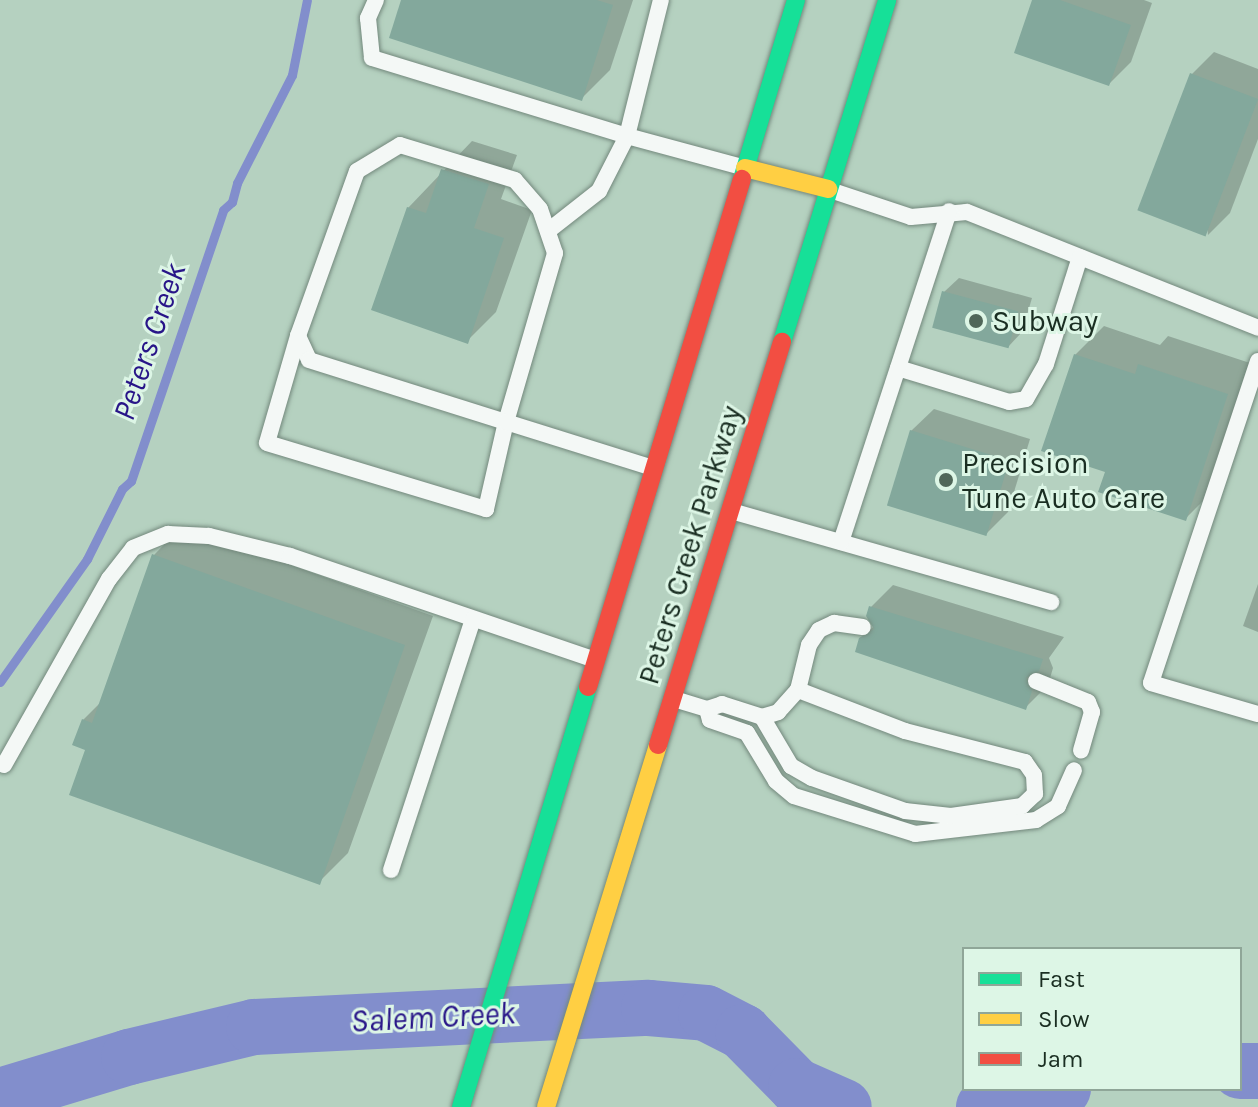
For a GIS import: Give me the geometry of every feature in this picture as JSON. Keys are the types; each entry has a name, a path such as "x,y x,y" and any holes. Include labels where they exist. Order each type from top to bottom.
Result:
{"main road":[{"name":"Peters Creek Parkway","path":"461,1107 796,0"},
{"name":"Peters Creek Parkway","path":"546,1107 887,0"},
{"path":"745,168 828,189"}],"lane":[{"path":"376,0 368,18 372,58 627,136 745,168"},
{"path":"548,231 599,191 627,136 661,0"},
{"path":"400,145 515,180 540,209 555,253 506,422 486,509 267,443 298,336 357,171 400,145"},
{"path":"828,189 911,217 949,211 967,212 1258,328"},
{"path":"841,542 949,211"},
{"path":"898,368 1009,402 1026,399 1046,364 1080,257"},
{"path":"298,336 309,360 654,469"},
{"path":"1258,361 1151,683 1258,714"},
{"path":"730,510 1051,602"},
{"path":"4,765 109,579 133,548 168,534 209,536 290,556 596,660"},
{"path":"391,870 473,619"},
{"path":"672,698 707,709 722,704 762,717 778,712 798,690 809,645 819,630 834,623 863,627"},
{"path":"1036,681 1088,702 1092,712 1081,750"},
{"path":"762,717 791,766 812,778 905,811 951,816 1022,806 1035,794 1034,775 1025,762 905,731 798,690"},
{"path":"707,709 710,720 747,733 776,781 794,796 915,834 1036,820 1058,806 1074,770"}],"building":[{"path":"401,0 597,0 613,5 582,101 389,38"},
{"path":"1032,0 1060,0 1131,25 1109,86 1014,53"},
{"path":"1190,73 1258,99 1205,236 1137,210"},
{"path":"441,169 489,184 474,228 504,238 468,344 371,310 407,207 426,213"},
{"path":"942,291 1018,311 1008,348 932,328"},
{"path":"1074,354 1135,374 1138,364 1228,394 1186,521 1098,492 1105,472 1041,451"},
{"path":"910,430 1009,460 986,536 887,506"},
{"path":"152,554 405,645 320,885 69,795 85,750 72,745 82,719 92,723"},
{"path":"869,606 1043,659 1039,671 1026,678 1032,691 1026,710 855,652 859,638 874,629 866,616"}],"waterway":[{"name":"Peters Creek","path":"0,682 87,559 122,489 131,481 223,210 232,202 237,183 292,75 307,0"},
{"name":"Salem Creek","path":"0,1096 129,1057 254,1027 649,1008 706,1013 743,1032 796,1086 844,1107"},
{"name":"Salem Creek","path":"1242,1071 1258,1071"},
{"name":"Salem Creek","path":"984,1107 1054,1091"}],"traffic: fast":[{"path":"742,179 796,0"},
{"path":"782,342 887,0"},
{"path":"461,1107 588,687"}],"traffic: slow":[{"path":"745,168 828,189"},
{"path":"546,1107 658,745"}],"traffic: jam":[{"path":"588,687 742,179"},
{"path":"658,745 782,342"}],"place":[{"name":"Subway","path":"976,321"},
{"name":"Precision Tune Auto Care","path":"946,480"}]}
